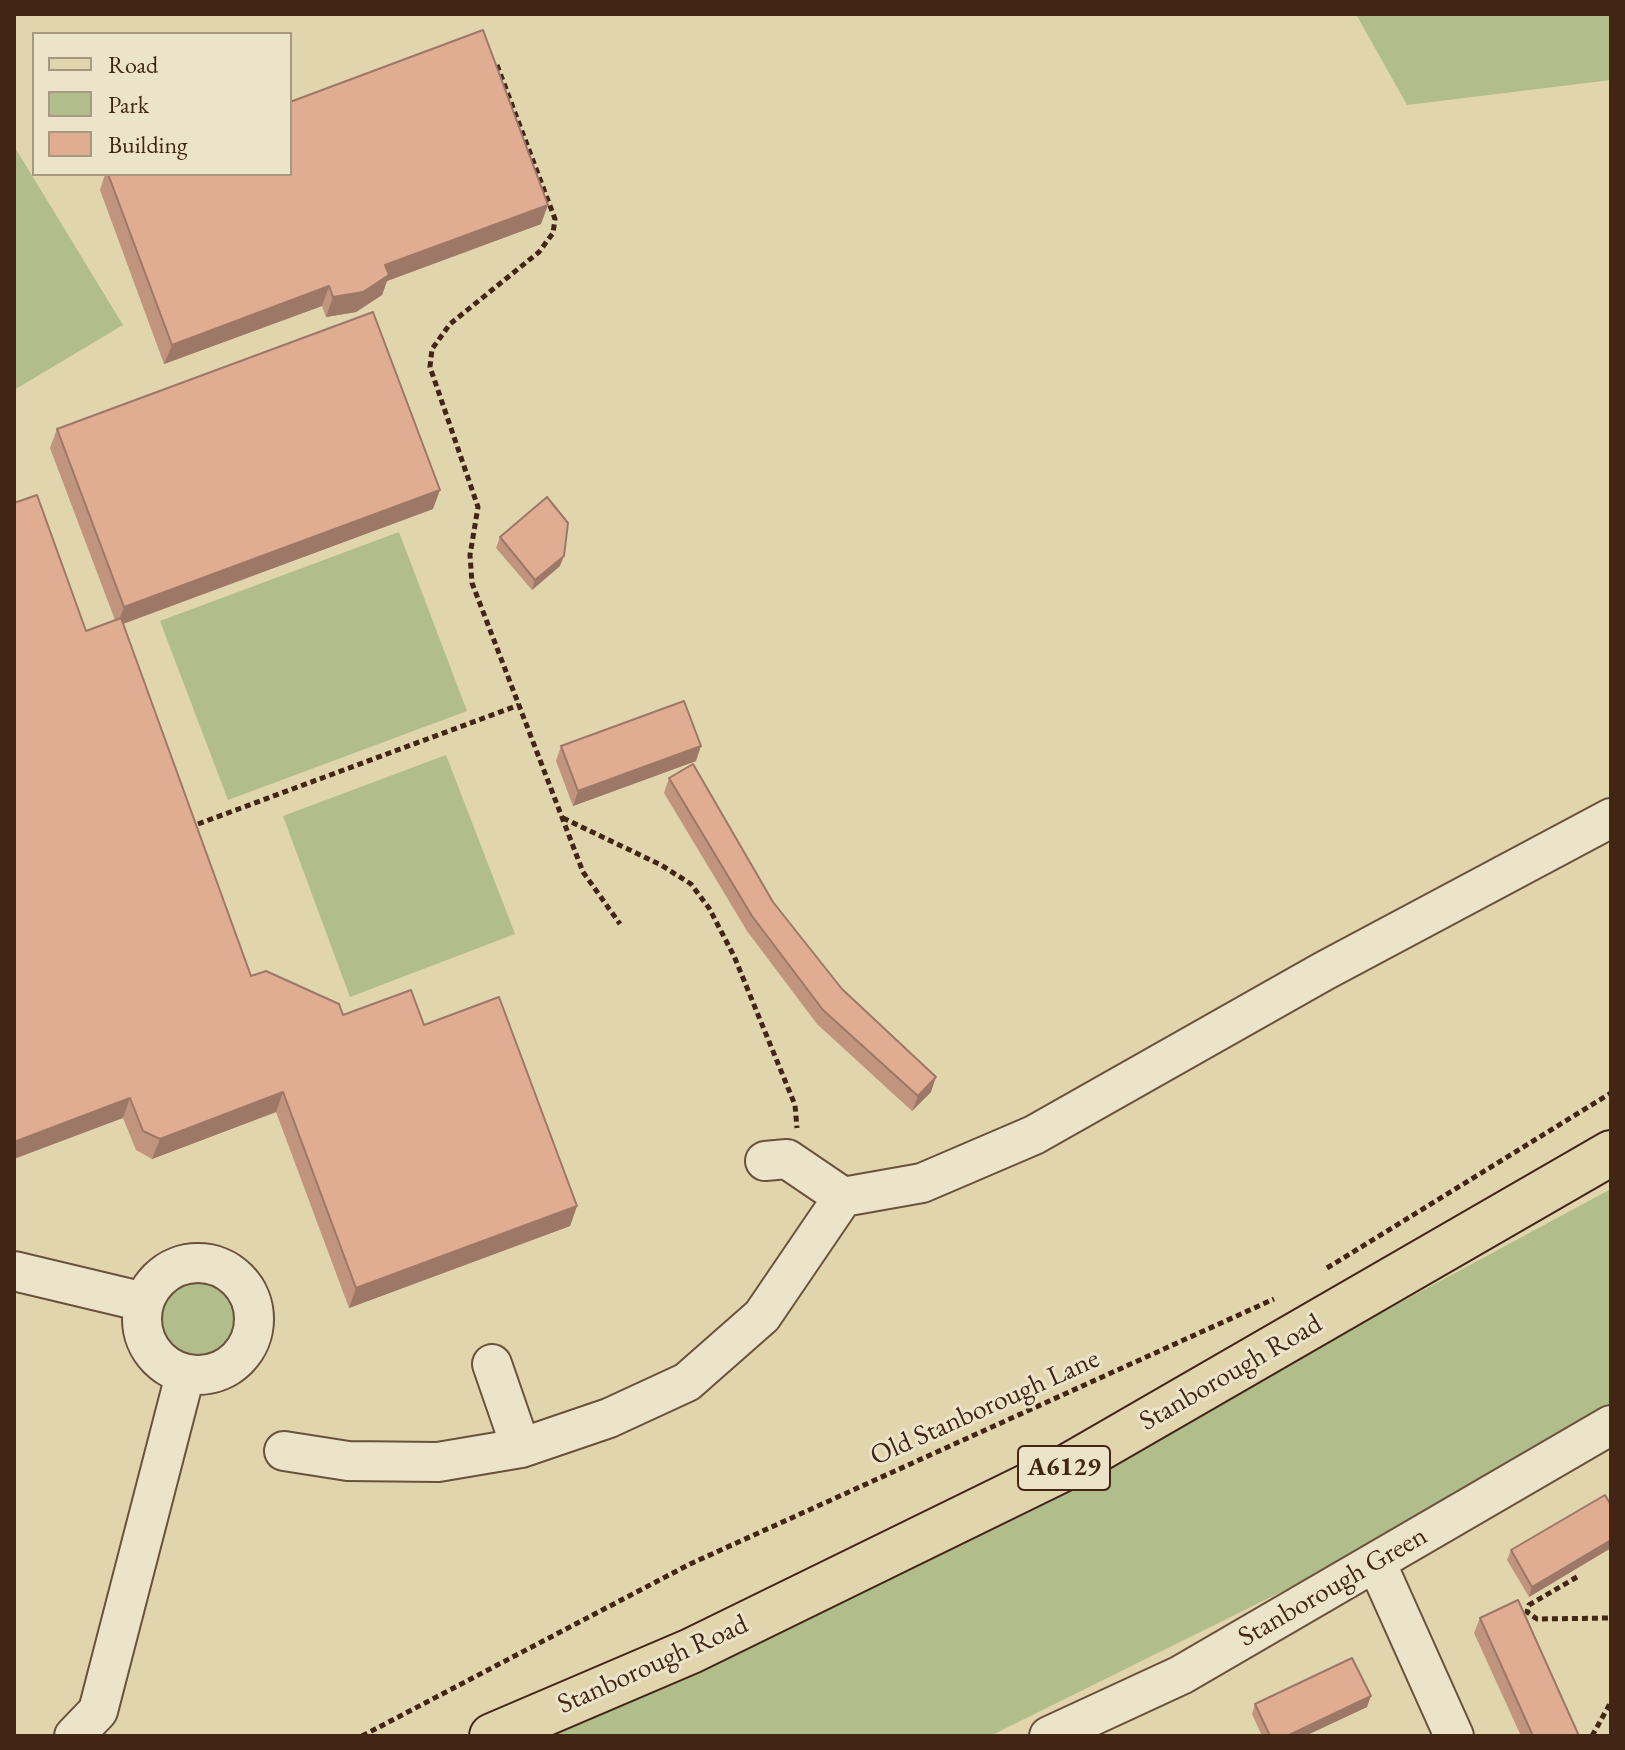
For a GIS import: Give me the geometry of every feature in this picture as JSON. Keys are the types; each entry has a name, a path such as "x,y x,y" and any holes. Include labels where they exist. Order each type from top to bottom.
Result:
{"main road":[{"name":"Stanborough Road","path":"492,1736 691,1651 1067,1467 1611,1153"}],"street":[{"path":"776,1160 843,1197 922,1183 1034,1135 1324,971 1546,856 1611,818"},
{"path":"284,1451 348,1461 438,1462 521,1448 609,1418 687,1382 762,1316 843,1197"},
{"path":"200,1263 218,1266 234,1275 246,1289 254,1306 255,1324 251,1342 240,1359 224,1370 205,1376 185,1375 158,1360 149,1348 141,1318 144,1302 152,1286 165,1273 181,1265 200,1263"},
{"path":"14,1271 144,1302"},
{"path":"492,1364 521,1448"},
{"path":"92,1728 185,1375"},
{"name":"Stanborough Green","path":"1049,1736 1181,1675 1611,1425"},
{"path":"1376,1562 1454,1736"}],"path":[{"path":"497,65 555,219 553,233 539,252 450,324 432,349 430,367 478,507 470,555 472,583 583,872 620,924"},
{"path":"198,824 519,705"},
{"path":"563,818 691,884 709,908 734,956 795,1105 797,1127 776,1160"},
{"path":"1323,1270 1611,1093"},
{"name":"Old Stanborough Lane","path":"362,1736 690,1564 1284,1295"},
{"path":"1577,1577 1529,1605 1527,1612 1537,1619 1611,1618"},
{"path":"1592,1736 1611,1702"}],"green space":[{"path":"1356,14 1611,14 1611,80 1407,105"},
{"path":"14,146 123,325 14,390"},
{"path":"399,532 467,711 228,800 160,621"},
{"path":"446,755 515,934 350,997 283,816"},
{"path":"1611,1189 1611,1407 1376,1545 990,1736 550,1736 1155,1442 1314,1349"},
{"path":"199,1280 214,1283 227,1292 236,1305 239,1320 236,1335 227,1348 214,1357 199,1360 184,1357 171,1348 162,1335 159,1320 162,1305 171,1292 184,1283"}],"building":[{"path":"483,30 548,205 385,265 389,275 363,292 333,297 329,286 172,345 109,176 292,176 292,101"},
{"path":"373,312 440,490 124,607 57,429"},
{"path":"37,495 86,631 121,618 251,976 266,971 339,1004 343,1015 411,990 424,1025 499,997 577,1206 356,1288 283,1092 160,1139 143,1131 130,1098 14,1142 14,503"},
{"path":"547,497 568,523 564,556 535,580 500,537"},
{"path":"684,701 701,746 578,791 561,746"},
{"path":"693,764 773,902 842,989 936,1077 918,1096 823,1010 752,916 669,778"},
{"path":"1605,1495 1611,1505 1611,1540 1532,1587 1511,1550"},
{"path":"1518,1600 1579,1736 1533,1736 1480,1618"},
{"path":"1352,1658 1371,1696 1287,1736 1270,1736 1255,1704"}]}
